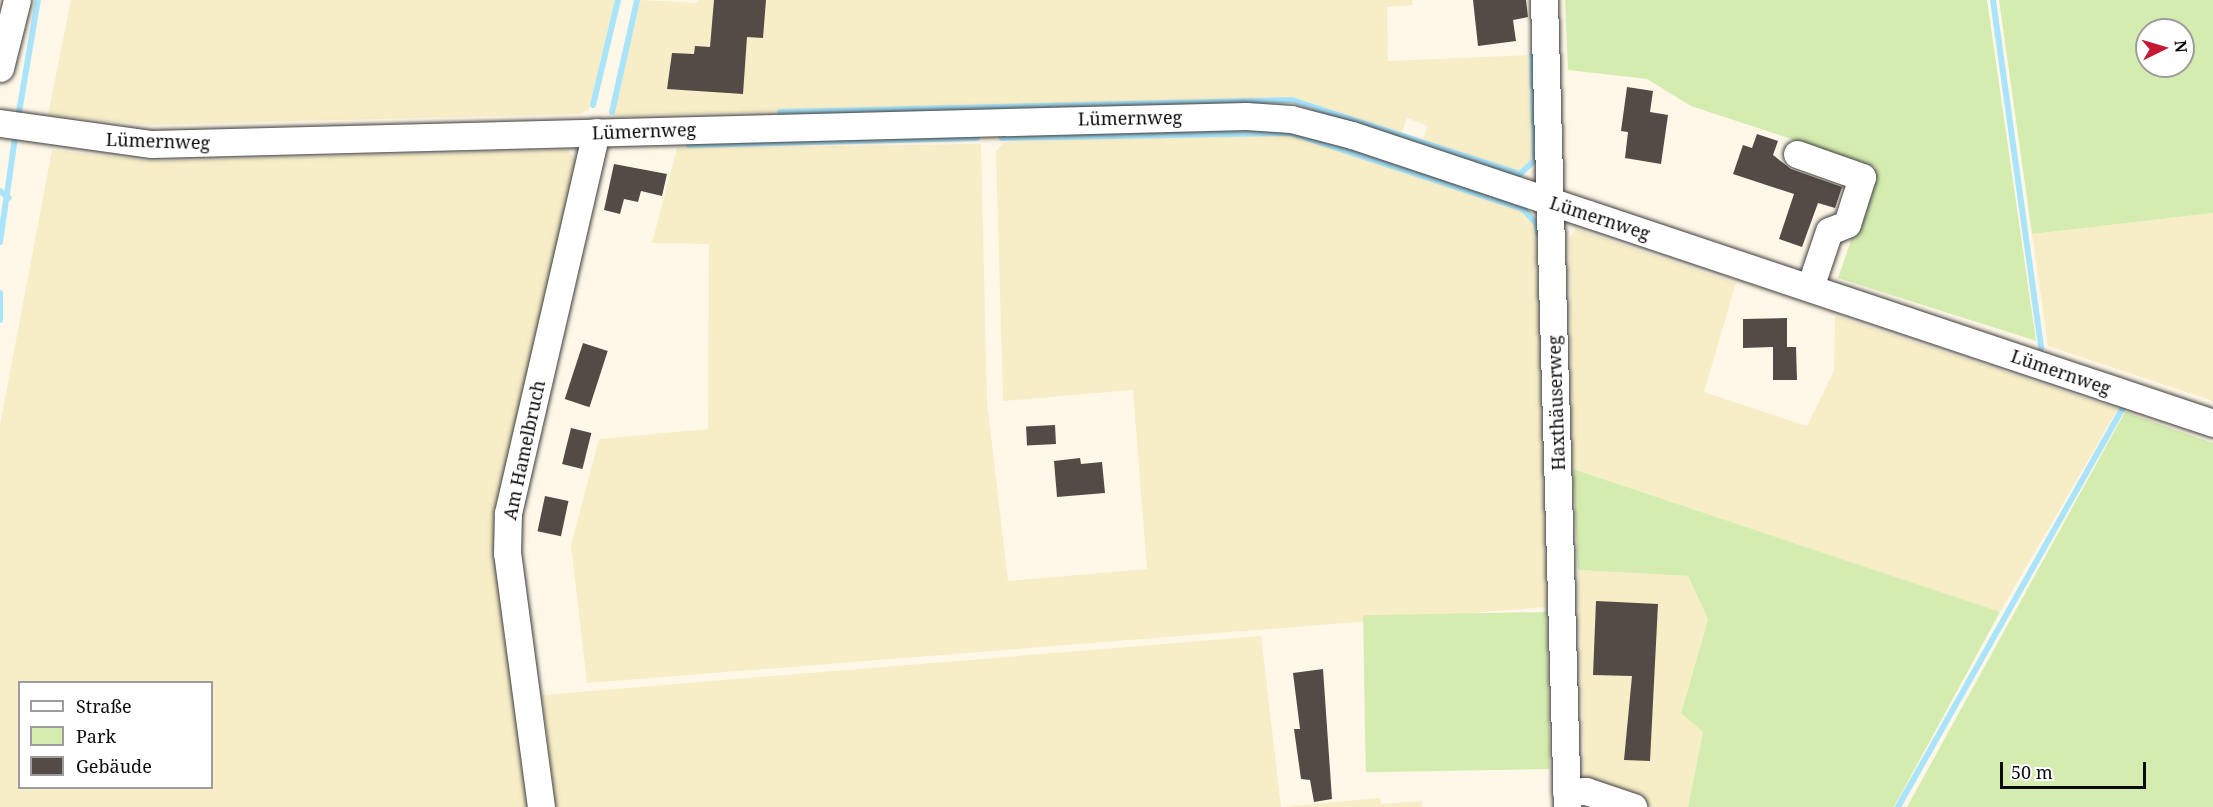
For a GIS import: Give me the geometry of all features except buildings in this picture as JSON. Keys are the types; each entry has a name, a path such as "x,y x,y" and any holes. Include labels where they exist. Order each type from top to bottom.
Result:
{"street":[{"path":"0,68 17,0"},
{"name":"Haxthäuserweg","path":"1544,0 1566,800"},
{"name":"Lümernweg","path":"2,123 152,144 1246,116 1291,119 1352,135 2213,423"},
{"name":"Am Hamelbruch","path":"541,807 507,553 508,513 596,132"},
{"path":"1797,154 1862,177 1847,224 1829,231 1810,287"},
{"path":"1566,800 1586,791 1633,807"}],"shaded area":[{"path":"71,0 615,0 589,109 581,114 149,125 48,115"},
{"path":"640,0 697,3 700,0 1412,0 1413,5 1387,7 1388,61 1530,55 1533,160 1520,172 1423,139 1428,126 1407,118 1402,132 1293,97 613,116"},
{"path":"1244,133 1289,135 1344,150 1523,210 1536,225 1547,607 587,683 571,545 599,439 708,429 709,244 652,243 677,148 981,144 987,402 1008,581 1147,569 1133,390 1003,401 996,151 1004,142"},
{"path":"52,150 153,161 568,150 578,163 498,512 529,807 0,807 0,425"},
{"path":"2213,213 2213,401 2048,346 2032,234"},
{"path":"1576,229 1736,283 1704,392 1807,426 1834,371 1835,316 2118,409 2000,612 1573,469 1569,239"},
{"path":"1578,570 1688,576 1708,619 1681,712 1703,732 1688,807 1653,807 1585,783"},
{"path":"1261,636 1281,807 556,807 542,695"},
{"path":"1380,798 1381,804 1422,801 1422,807 1281,807"}],"green space":[{"path":"1565,0 1987,0 2036,341 1838,278 1876,167 1691,106 1647,79 1568,70"},
{"path":"1999,0 2213,0 2213,213 2032,234"},
{"path":"2125,412 2213,443 2213,807 1907,807"},
{"path":"1573,469 2000,612 1894,807 1688,807 1703,732 1681,713 1708,619 1688,576 1578,570"},
{"path":"1547,612 1550,769 1366,772 1363,615"}],"waterway":[{"path":"18,118 38,0"},
{"path":"593,105 618,0"},
{"path":"612,112 637,0"},
{"path":"1993,0 2041,348"},
{"path":"780,112 1292,100 1520,174 1535,160 1532,55"},
{"path":"0,242 16,131"},
{"path":"1002,138 1291,133 1523,209 1537,224 1538,234"},
{"path":"689,145 977,138"},
{"path":"0,191 9,198"},
{"path":"0,293 0,320"},
{"path":"1898,807 2123,408"}]}
